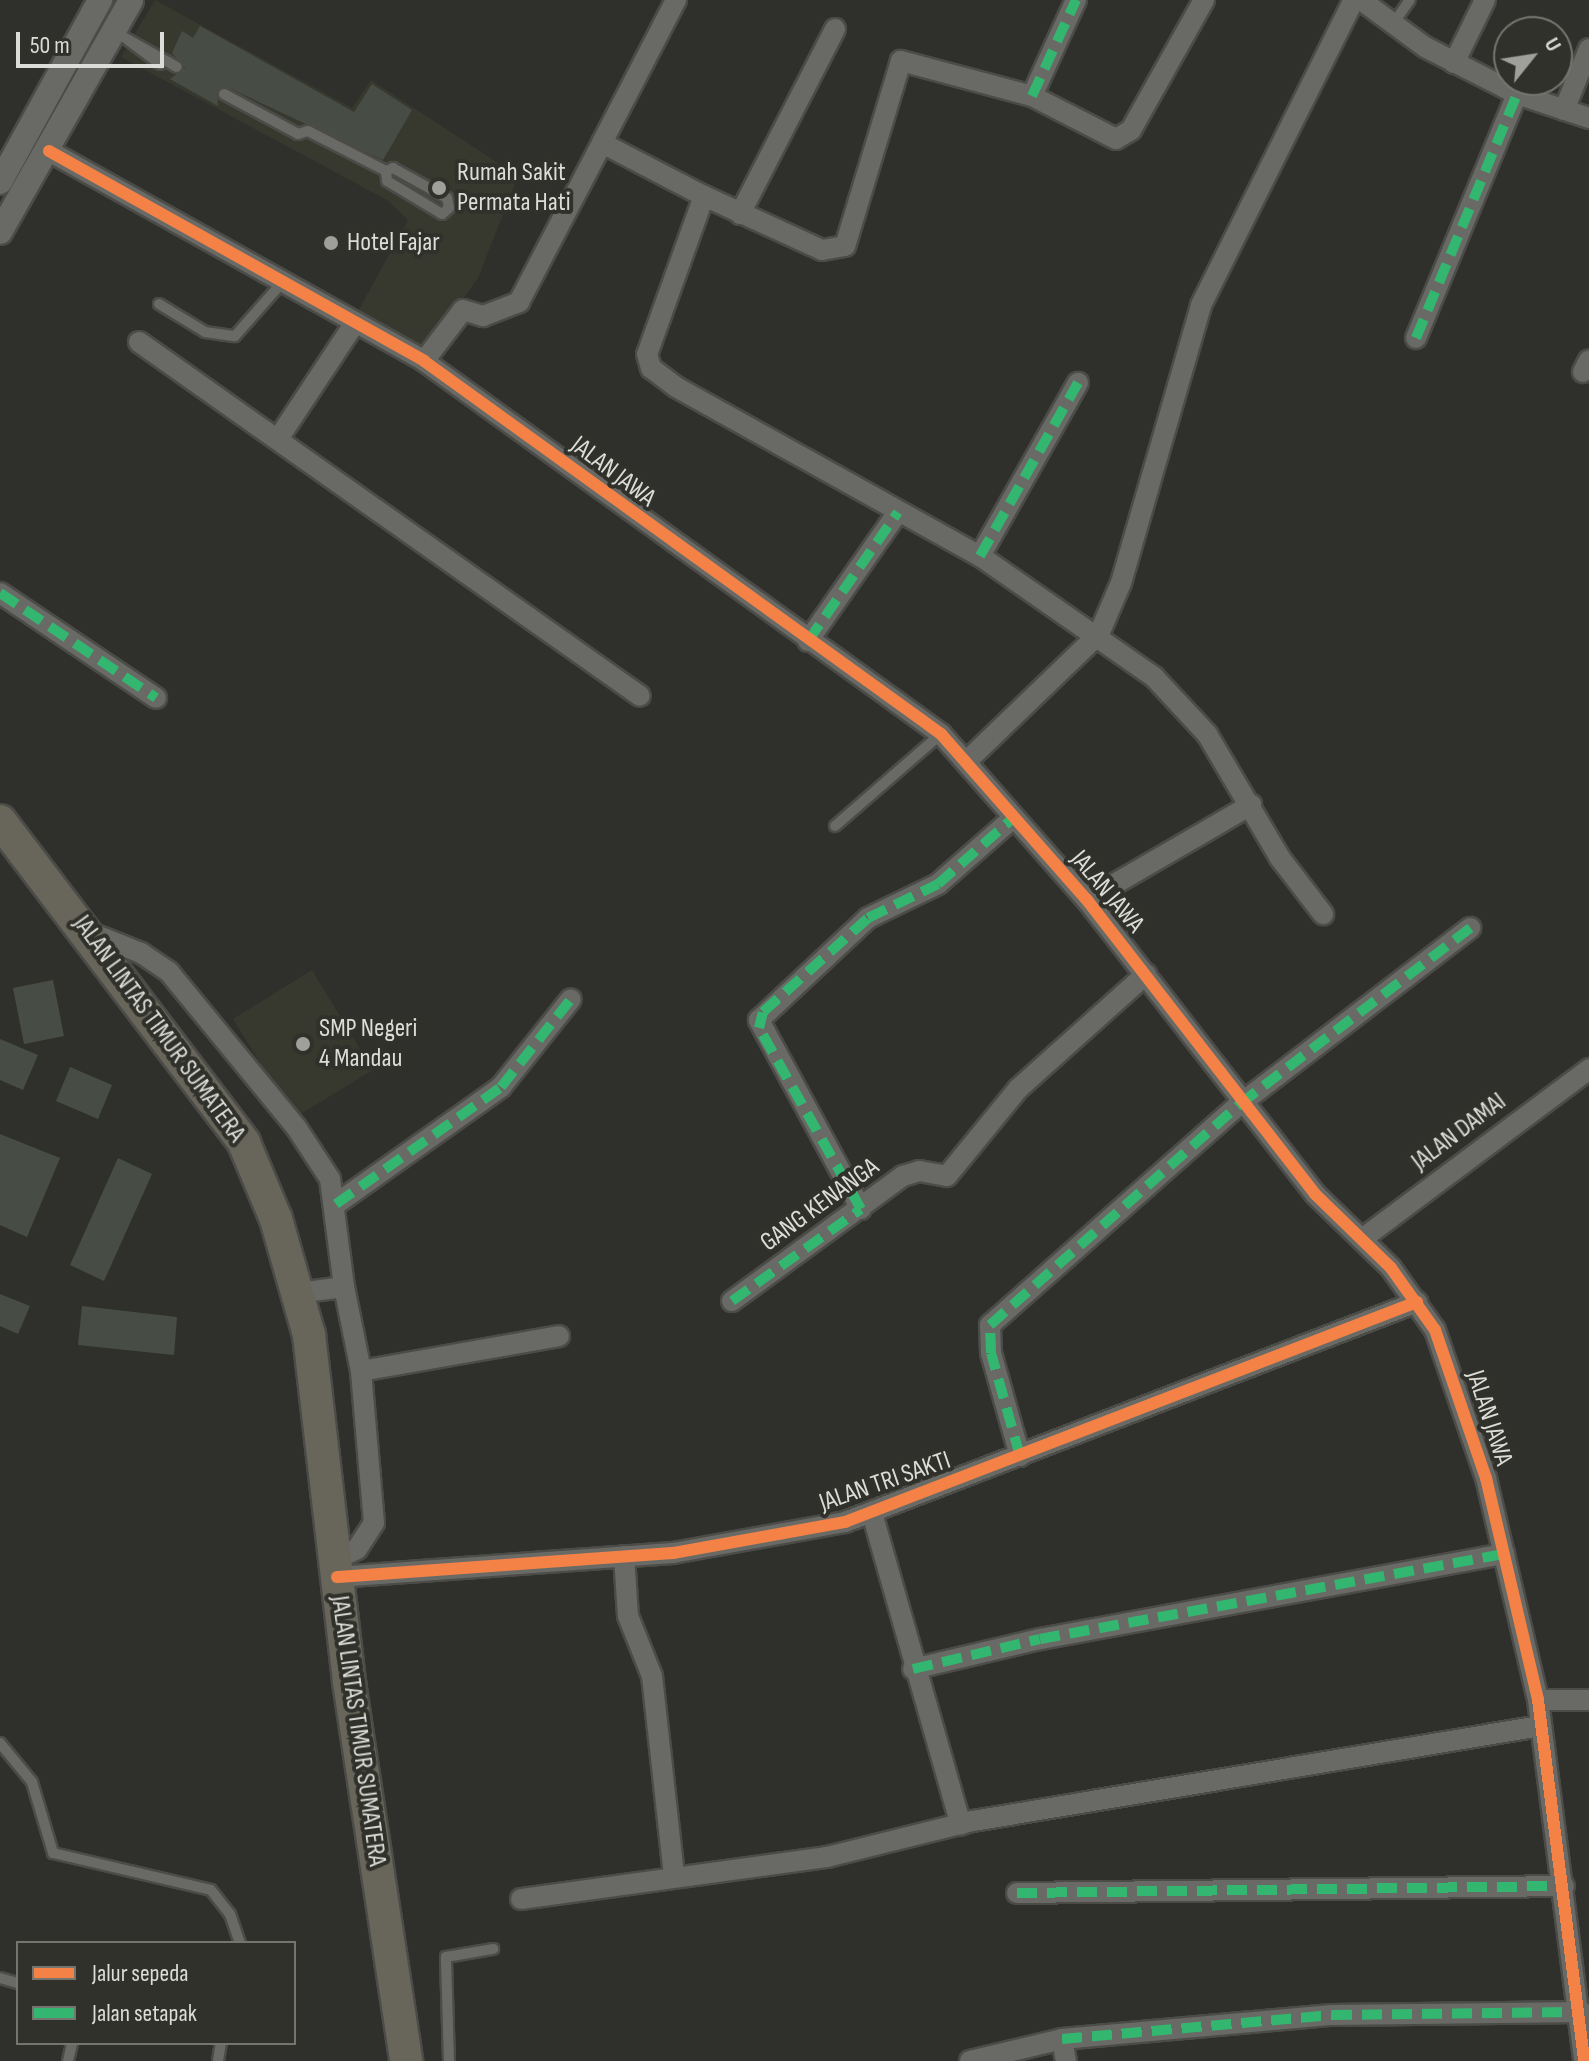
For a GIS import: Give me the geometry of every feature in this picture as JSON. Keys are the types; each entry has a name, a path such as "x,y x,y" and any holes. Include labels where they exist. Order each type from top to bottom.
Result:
{"highway":[{"name":"JALAN LINTAS TIMUR SUMATERA","path":"0,821 91,933 244,1143 298,1293 309,1335 336,1568 406,2061"}],"street":[{"path":"0,182 100,0"},
{"path":"0,232 120,35 131,0"},
{"path":"424,361 463,310 483,316 519,302 676,0"},
{"path":"1032,96 1076,0"},
{"path":"602,143 740,214 822,250 845,246 904,60 1032,96 1107,138 1125,136 1204,0"},
{"path":"968,760 1099,634 1121,583 1201,305 1354,0"},
{"path":"1361,0 1454,63 1493,82"},
{"path":"1454,63 1485,0"},
{"path":"740,214 835,29"},
{"path":"1564,110 1589,49"},
{"path":"1416,338 1516,96"},
{"path":"1523,96 1589,118"},
{"name":"JALAN JAWA","path":"49,151 280,285 424,361 941,734 968,760 1013,818 1087,900 1146,974 1240,1104 1417,1302 1447,1357 1504,1554 1538,1700 1586,2036 1584,2061"},
{"path":"704,196 647,354 651,368 898,512 980,556 1099,634 1154,677 1207,734 1280,858 1323,914"},
{"path":"278,439 354,324"},
{"path":"139,342 640,696"},
{"path":"980,556 1078,383"},
{"path":"808,641 898,512"},
{"path":"0,593 156,698"},
{"path":"1087,900 1251,805"},
{"path":"861,1209 759,1020 868,918 938,884 1013,818"},
{"path":"1020,1456 991,1353 990,1325 1240,1104 1470,928"},
{"path":"91,933 141,953 169,972 296,1127 330,1179 336,1204 344,1287 361,1371 374,1523 357,1549 336,1568"},
{"name":"GANG KENANGA","path":"732,1301 911,1173 947,1176 1018,1089 1146,974"},
{"path":"336,1204 501,1087 571,999"},
{"name":"JALAN DAMAI","path":"1362,1239 1589,1069"},
{"path":"298,1293 344,1287"},
{"name":"JALAN TRI SAKTI","path":"336,1568 624,1556 748,1542 872,1513 1417,1302"},
{"path":"361,1371 559,1336"},
{"path":"872,1513 913,1669 961,1825"},
{"path":"913,1669 1040,1639 1504,1554"},
{"path":"624,1556 628,1616 652,1676 674,1874"},
{"path":"1538,1700 1589,1700"},
{"path":"521,1899 674,1874 827,1857 961,1825 1540,1726"},
{"path":"1017,1893 1564,1886"},
{"path":"970,2061 1062,2039 1332,2015 1582,2012"},
{"path":"1062,2039 1066,2061"}],"lane":[{"path":"1393,24 1410,0"},
{"path":"120,35 176,70"},
{"path":"223,96 386,171 393,168 447,198 449,208 442,214 387,181 386,171"},
{"path":"159,304 205,332 235,336 280,285"},
{"path":"835,826 941,734"},
{"path":"0,1743 32,1782 53,1853 211,1890 230,1914 239,1941"},
{"path":"449,2061 446,1957 493,1949"}],"shaded area":[{"name":"Rumah Sakit Permata Hati","path":"155,0 352,108 371,80 518,176 478,278 423,354 355,317 408,220 387,200 121,57"},
{"name":"SMP Negeri 4 Mandau","path":"312,970 373,1070 294,1118 233,1019"}],"building":[{"path":"200,26 354,112 372,84 412,110 383,160 227,87 217,91 218,106 170,79 185,68 172,53 182,31 193,38"},
{"path":"53,980 64,1036 24,1044 13,988"},
{"path":"0,1039 38,1055 23,1090 0,1080"},
{"path":"70,1067 112,1085 98,1119 56,1101"},
{"path":"0,1134 60,1158 27,1237 0,1225"},
{"path":"118,1158 152,1174 104,1281 70,1265"},
{"path":"0,1294 30,1306 18,1334 0,1326"},
{"path":"82,1306 177,1317 174,1355 78,1345"}],"marked path":[{"path":"1032,96 1076,0"},
{"path":"1416,338 1516,96"},
{"path":"980,556 1078,383"},
{"path":"808,641 898,512"},
{"path":"0,593 156,698"},
{"path":"732,1301 861,1209 759,1028 763,1012 868,918 938,884 1013,818"},
{"path":"1020,1456 991,1353 990,1325 1240,1104 1470,928"},
{"path":"336,1204 501,1087 571,999"},
{"path":"913,1669 1040,1639 1504,1554"},
{"path":"1017,1893 1564,1886"},
{"path":"1062,2039 1332,2015 1582,2012"}],"cycle path":[{"path":"49,151 424,361 941,734 1087,900 1315,1194 1391,1268 1435,1330 1486,1478 1538,1700 1584,2061"},
{"path":"337,1577 673,1553 845,1522 1417,1302"}],"place":[{"name":"Rumah Sakit Permata Hati","path":"439,188"},
{"name":"Hotel Fajar","path":"331,243"},
{"name":"SMP Negeri 4 Mandau","path":"303,1044"}]}
